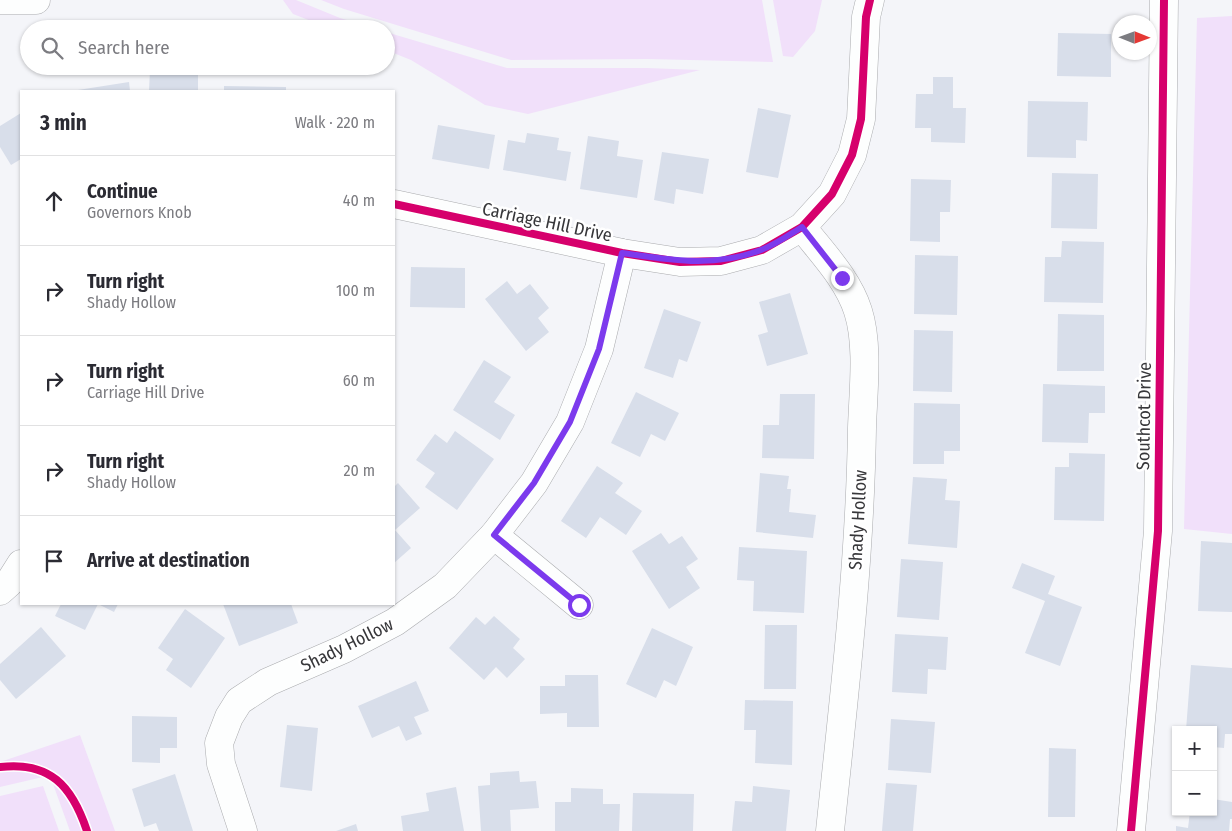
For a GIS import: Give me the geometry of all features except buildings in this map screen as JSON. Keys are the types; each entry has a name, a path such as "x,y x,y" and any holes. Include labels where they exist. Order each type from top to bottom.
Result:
{"street":[{"path":"0,0 36,0"},
{"name":"Carriage Hill Drive","path":"395,204 622,253 680,262 721,261 762,250 802,227 832,194 852,155 862,119 866,17 870,0"},
{"name":"Southcot Drive","path":"1131,831 1158,530 1164,0"},
{"name":"Shady Hollow","path":"802,227 842,278 858,311 864,339 861,485 856,573 830,831"},
{"name":"Shady Hollow","path":"243,831 220,764 219,743 229,717 239,702 268,682 344,649 395,622 445,586 494,535 534,483 570,422 599,349 622,253"},
{"path":"494,535 579,605"},
{"path":"0,591 9,584 20,566"}],"shaded area":[{"path":"283,0 296,0 347,20 309,20 293,14"},
{"path":"321,0 762,0 773,62 647,59 511,60 395,25 395,20 380,20"},
{"path":"773,0 822,0 815,31 793,57 783,56"},
{"path":"1232,16 1232,534 1184,529 1197,18"},
{"path":"395,35 507,68 700,70 528,114 485,105 411,60 395,54"},
{"path":"80,735 115,831 70,831 53,784 49,779 43,777 0,787 0,762"},
{"path":"43,786 59,831 0,831 0,796"}],"cycle path":[{"path":"395,204 622,253 680,262 721,261 762,250 802,227 832,194 852,155 861,119 866,17 870,0"},
{"path":"1131,831 1158,531 1164,0"},
{"path":"0,767 17,766 33,768 57,780 74,801 87,831"}],"route":[{"path":"579,605 494,535 534,483 570,422 599,349 622,253 680,262 721,261 762,250 802,227 842,278"}]}
